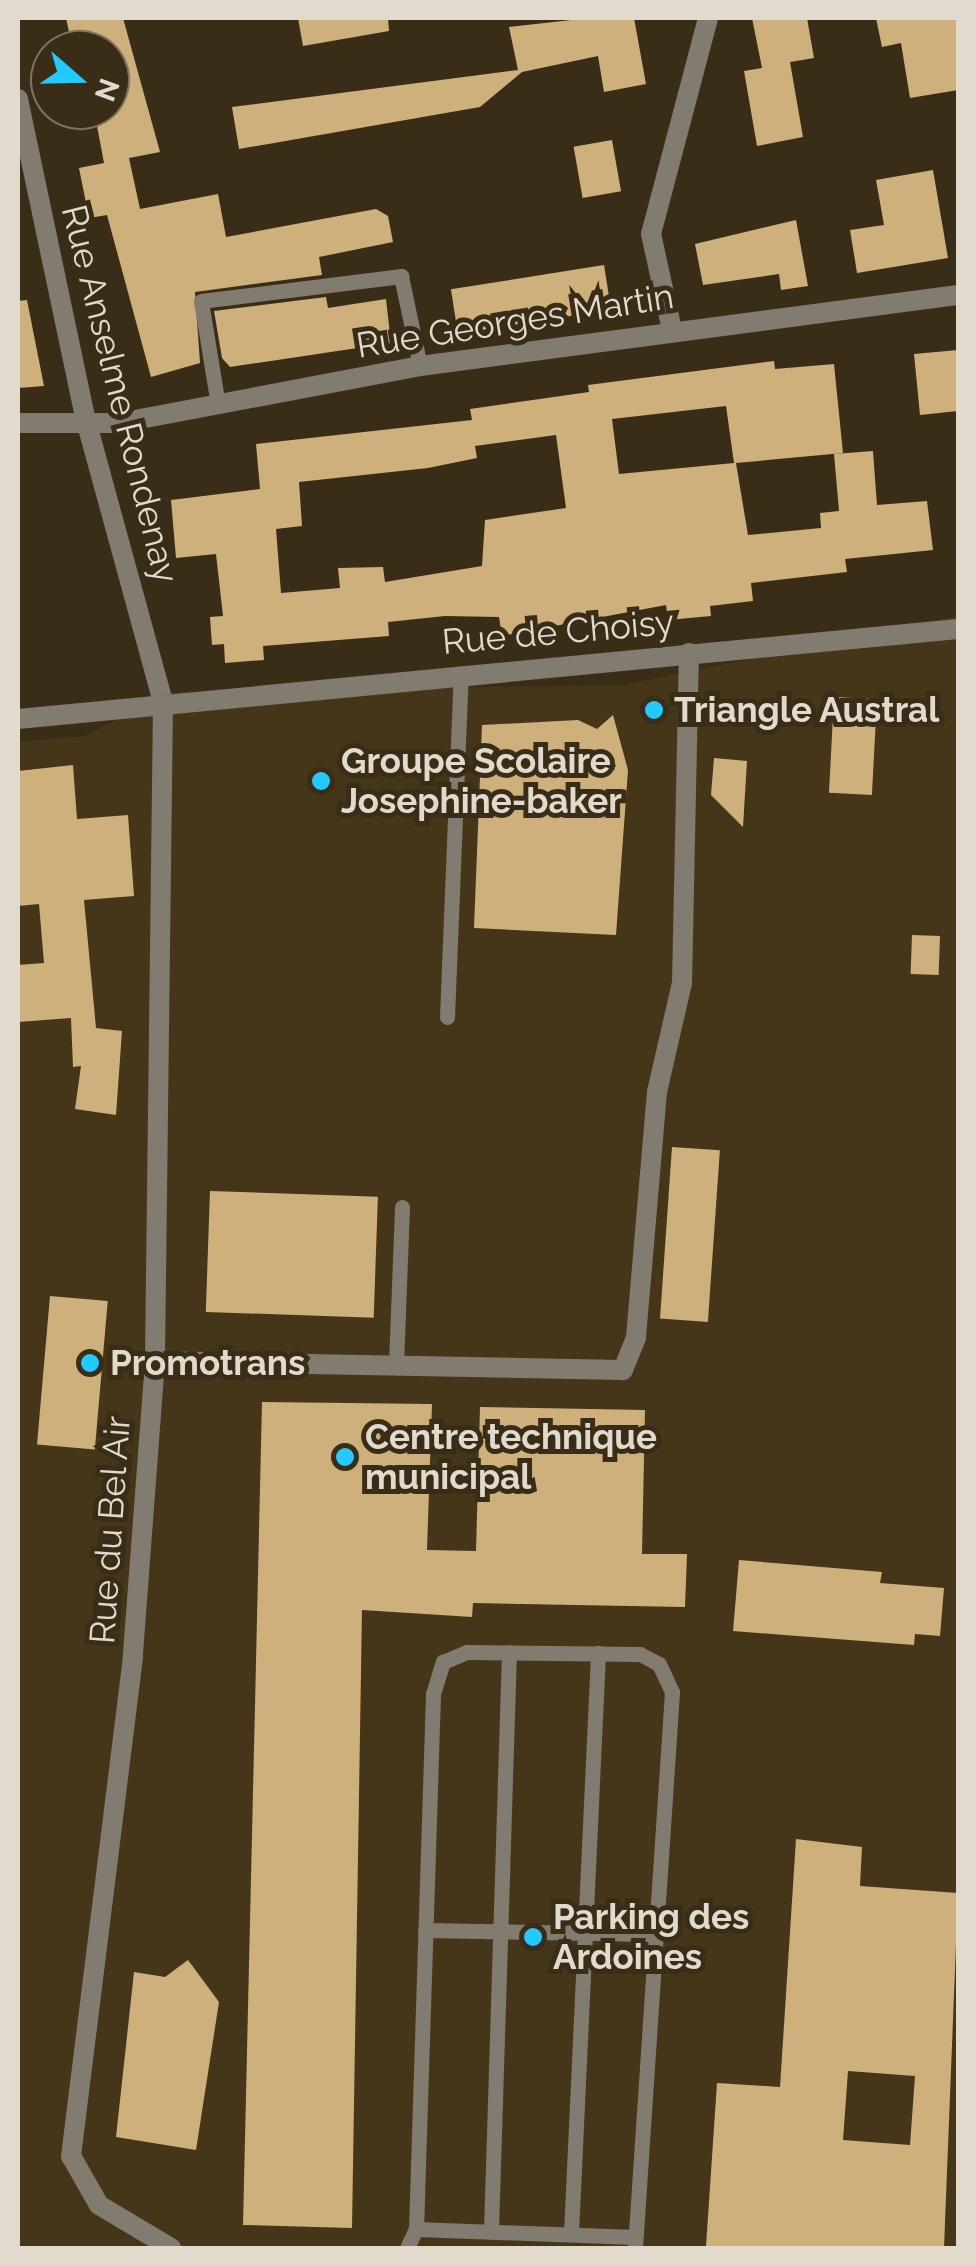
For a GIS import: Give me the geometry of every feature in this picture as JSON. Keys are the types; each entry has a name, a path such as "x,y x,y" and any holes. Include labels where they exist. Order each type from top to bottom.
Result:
{"street":[{"path":"672,330 652,234 708,18"},
{"name":"Rue Anselme Rondenay","path":"18,99 85,417 164,704"},
{"name":"Rue Georges Martin","path":"18,423 85,417 119,423 420,366 958,295"},
{"name":"Rue de Choisy","path":"18,719 461,673 958,629"},
{"path":"155,1360 623,1370 636,1337 657,1092 682,983 688,653"},
{"name":"Rue du Bel Air","path":"164,704 155,1360 133,1657 72,2156 99,2206 171,2248"}],"lane":[{"path":"218,405 202,301 401,276 420,366"},
{"path":"446,1017 461,673"},
{"path":"396,1364 402,1207"},
{"path":"490,2230 497,1932 510,1652"},
{"path":"407,2248 416,2229 433,1694 443,1662 510,1652 640,1654 659,1664 672,1692 635,2242 571,2233 416,2229"},
{"path":"571,2233 598,1653"},
{"path":"424,1930 654,1934"}],"shaded area":[{"path":"958,616 958,2248 18,2248 18,742 85,736 172,692 623,685"}],"building":[{"path":"66,18 123,18 126,30 69,30"},
{"path":"298,18 388,18 389,31 303,46"},
{"path":"589,18 634,18 646,84 604,92 598,56 522,72 480,107 239,149 232,107 518,70 509,27"},
{"path":"752,18 807,18 814,58 790,62 803,137 757,146 744,71 762,68"},
{"path":"876,18 958,18 958,90 910,98 901,43 882,47"},
{"path":"130,43 160,152 129,158 140,209 218,194 226,237 376,209 388,216 393,242 319,257 322,275 195,292 200,363 151,377 107,215 89,218 79,168 104,163 98,130 130,130"},
{"path":"612,140 621,191 583,198 574,147"},
{"path":"933,170 948,258 857,273 850,230 884,225 876,180"},
{"path":"796,220 808,286 781,290 779,274 703,285 695,244"},
{"path":"604,265 611,309 458,334 451,289"},
{"path":"326,297 328,308 386,299 391,343 230,367 222,358 214,311"},
{"path":"27,300 44,386 18,388 18,301"},
{"path":"958,350 958,411 920,415 914,354"},
{"path":"774,361 775,369 834,364 843,453 736,463 748,535 821,528 820,513 839,511 834,454 873,451 877,505 927,501 933,550 845,559 847,572 751,583 753,601 710,606 711,616 668,620 666,605 502,636 499,617 445,616 388,622 389,636 263,646 264,660 225,663 224,644 212,645 210,617 223,616 216,554 176,558 171,500 260,489 256,444 472,420 470,409 589,392 588,385","holes":["726,406 734,463 619,474 612,419","556,435 566,508 485,520 482,566 385,582 383,567 338,568 340,588 281,593 276,529 302,526 299,482 428,468 477,458 475,446"]},
{"path":"834,697 877,699 872,795 829,793"},
{"path":"613,715 628,770 616,935 474,928 482,725 578,720 597,729"},
{"path":"714,758 747,761 743,827 711,795"},
{"path":"73,765 77,819 128,815 134,896 84,900 96,1028 122,1031 116,1115 75,1109 81,1066 73,1067 71,1018 18,1022 18,965 44,963 39,904 18,906 18,771"},
{"path":"912,935 940,936 939,975 911,974"},
{"path":"672,1147 720,1150 708,1322 660,1319"},
{"path":"210,1191 378,1197 374,1318 206,1312"},
{"path":"50,1296 108,1301 95,1449 37,1444"},
{"path":"262,1402 432,1404 427,1550 476,1551 480,1407 645,1410 642,1554 687,1554 685,1607 473,1603 472,1617 362,1610 352,2228 243,2225"},
{"path":"739,1560 882,1572 880,1583 944,1588 940,1636 915,1634 914,1645 733,1631"},
{"path":"796,1839 862,1847 860,1886 958,1893 944,2248 706,2246 717,2083 780,2087","holes":["848,2071 915,2076 910,2145 843,2140"]},
{"path":"188,1960 219,2002 196,2150 116,2137 134,1972 165,1977"}],"place":[{"name":"Triangle Austral","path":"654,710"},
{"name":"Groupe Scolaire Josephine-baker","path":"321,781"},
{"name":"Promotrans","path":"90,1363"},
{"name":"Centre technique municipal","path":"345,1457"},
{"name":"Parking des Ardoines","path":"533,1937"}]}
